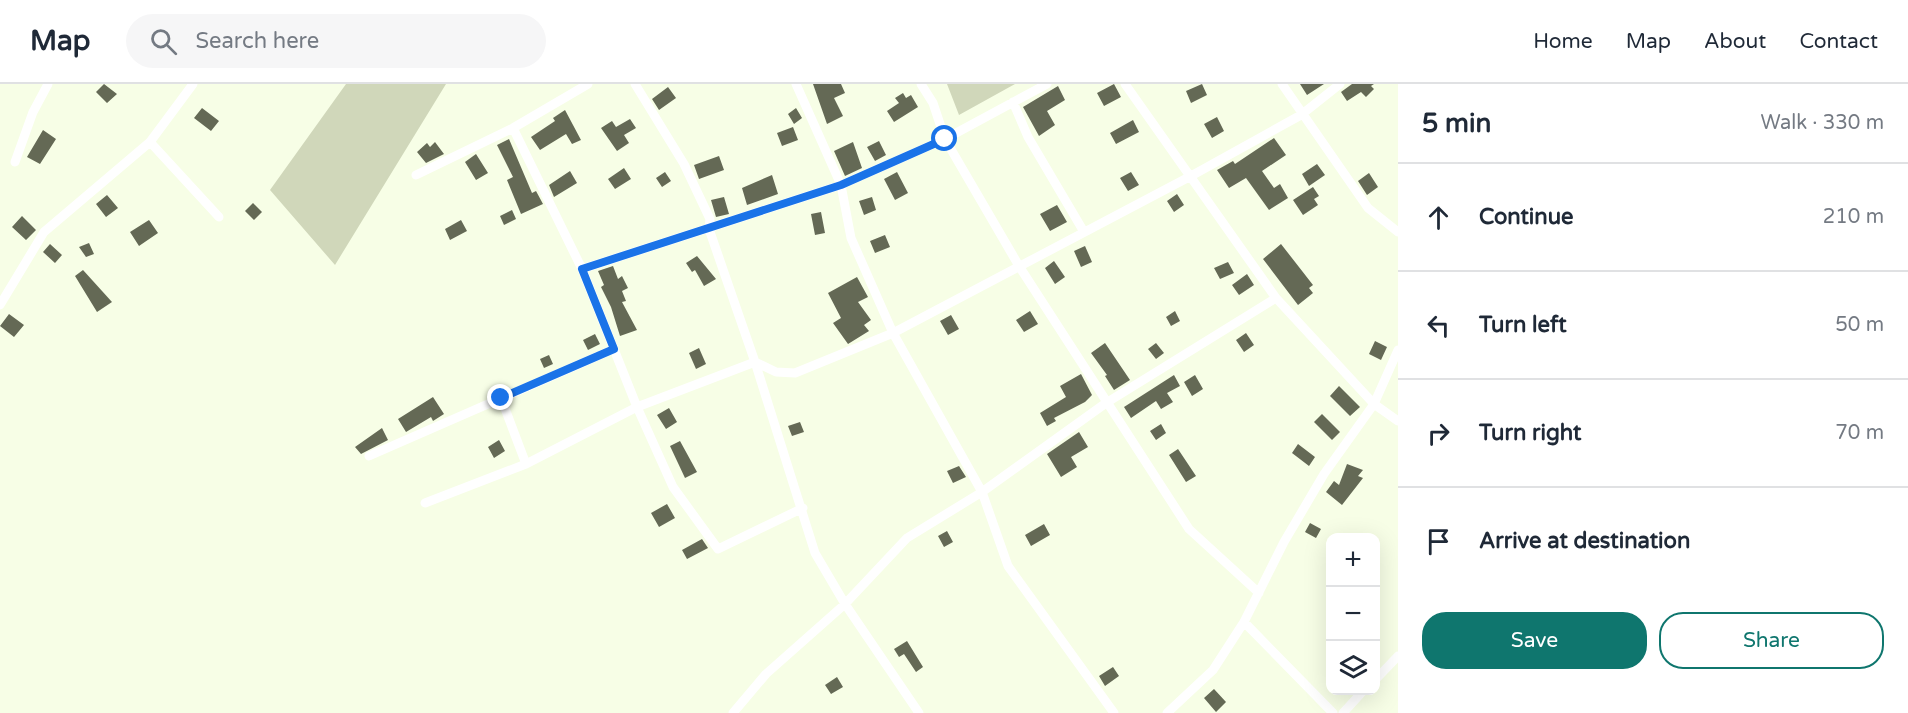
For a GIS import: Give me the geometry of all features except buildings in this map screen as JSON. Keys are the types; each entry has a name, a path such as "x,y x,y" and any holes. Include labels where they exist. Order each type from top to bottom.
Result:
{"street":[{"path":"15,162 33,112 48,84"},
{"path":"0,305 44,232 150,142 193,84"},
{"path":"416,175 513,128 588,84"},
{"path":"635,84 700,194 710,219 709,229 803,508 815,552 844,604 919,713"},
{"path":"796,84 841,185 851,238 892,333 982,492 1008,566 1114,713"},
{"path":"921,84 933,103 945,139 1019,266 1189,529 1259,593"},
{"path":"582,269 841,185 945,139 1047,84"},
{"path":"1125,84 1276,298 1374,404 1398,422"},
{"path":"1282,84 1301,115 1368,208 1398,232"},
{"path":"425,503 526,464 637,407 755,362 776,372 795,373 892,333 1191,177 1301,115 1340,84"},
{"path":"1012,102 1033,145 1084,232"},
{"path":"513,128 582,269 637,407 673,487 718,549 803,508"},
{"path":"150,142 219,217"},
{"path":"733,713 766,674 844,604 907,538 982,492 1106,402 1276,298"},
{"path":"369,456 614,349"},
{"path":"1167,713 1213,670 1244,622 1284,542 1324,474 1374,404 1398,350"},
{"path":"501,398 526,464"},
{"path":"1244,622 1333,713"},
{"path":"1380,675 1398,656"},
{"path":"1343,713 1360,695"}],"green space":[{"path":"346,84 446,84 335,265 270,190"},
{"path":"947,84 1015,84 959,115"}],"route":[{"path":"501,398 614,349 582,269 841,185 945,139"}]}
